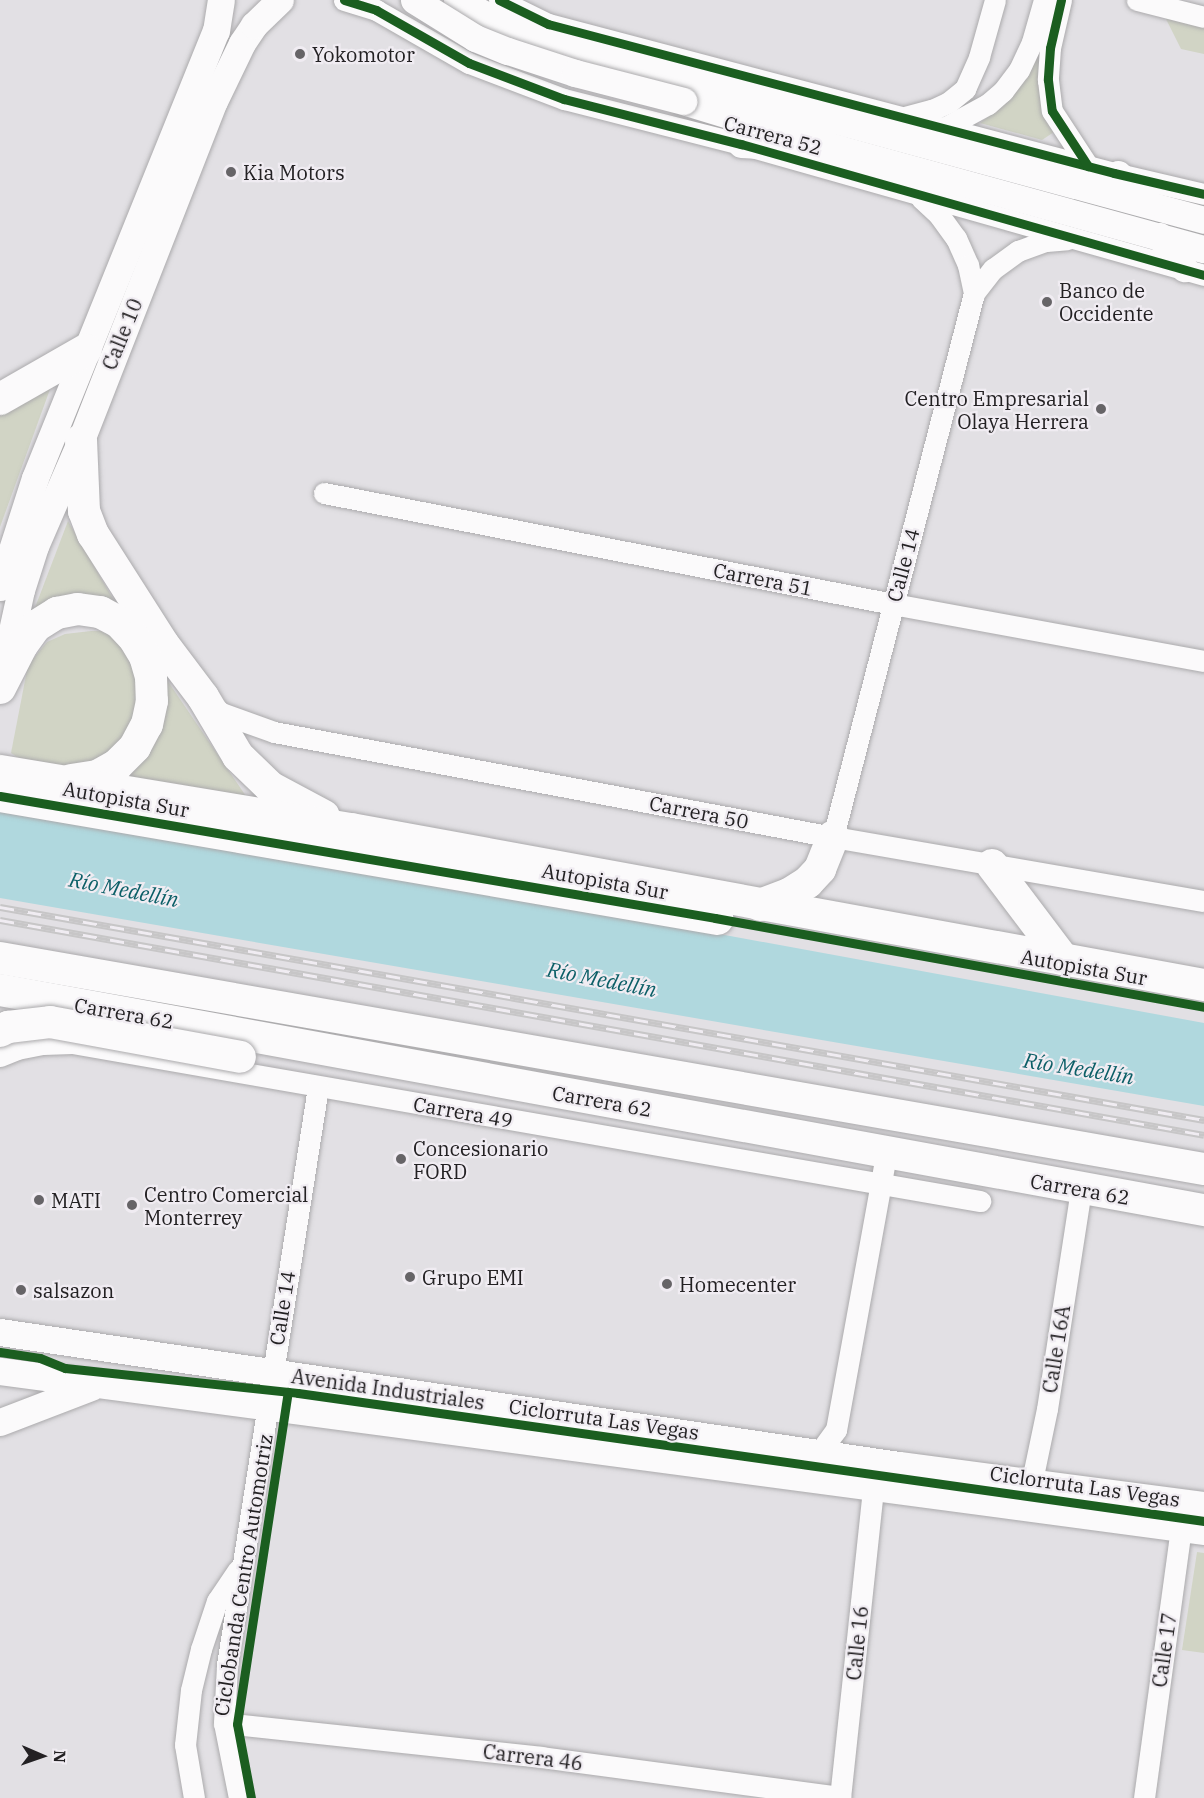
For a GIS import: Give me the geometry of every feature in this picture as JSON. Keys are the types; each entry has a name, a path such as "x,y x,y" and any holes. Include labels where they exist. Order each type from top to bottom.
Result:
{"highway":[{"path":"0,399 86,350"},
{"path":"81,440 84,511 93,534 163,644 203,697 238,756 270,788 351,829"},
{"path":"0,687 22,645 36,626 57,613 78,609 100,612 119,622 134,638 145,656 151,677 152,701 147,724 135,747 117,765 97,776 76,780 46,780"},
{"name":"Autopista Sur","path":"0,771 351,829 1204,985"},
{"name":"Autopista Sur","path":"0,796 714,918 1204,1006"},
{"path":"760,905 789,894 808,882 820,869 832,837"},
{"path":"992,865 1063,959"},
{"path":"565,869 714,918"},
{"name":"Carrera 62","path":"0,958 1204,1169"},
{"path":"5,991 72,1044"},
{"name":"Carrera 62","path":"5,991 358,1056 883,1169 1081,1189 1204,1210"},
{"path":"6,1045 8,1027 50,1022 271,1061 358,1056"}],"main road":[{"name":"Calle 10","path":"0,587 35,478 216,31 221,0"},
{"name":"Calle 10","path":"0,687 21,590 35,546 81,440 228,70 254,25 280,0"},
{"name":"Carrera 52","path":"416,0 475,38 575,73 687,91 850,123 1084,176 1153,206 1204,220"},
{"name":"Carrera 52","path":"457,0 513,29 840,149 1204,249"},
{"path":"762,81 850,123"},
{"path":"741,144 840,149"},
{"path":"1084,176 1116,174 1153,206"},
{"path":"1159,236 1194,272"},
{"name":"Avenida Industriales","path":"0,1332 819,1453 1028,1495 1193,1517"},
{"name":"Avenida Industriales","path":"0,1371 873,1488 1028,1495"},
{"path":"0,1384 35,1376"},
{"path":"0,1422 59,1397 100,1384"}],"street":[{"name":"Carrera 52","path":"344,0 376,10 469,63 514,82 602,110 741,144 1194,272"},
{"path":"416,0 414,15 418,32"},
{"name":"Carrera 52","path":"498,0 548,24 944,128 1084,176"},
{"path":"903,117 932,110 949,102 965,89 979,57 995,0"},
{"path":"944,128 988,104 1003,91 1019,70 1032,42 1044,0"},
{"path":"1061,0 1050,48 1048,80 1052,111 1084,176"},
{"path":"1137,0 1204,16"},
{"path":"1116,174 1204,194"},
{"name":"Calle 14","path":"918,195 939,215 956,238 968,265 974,293"},
{"name":"Calle 14","path":"832,837 974,293 993,269 1017,251 1046,241 1076,238"},
{"name":"Carrera 51","path":"324,493 893,604 1204,661"},
{"name":"Carrera 50","path":"203,697 220,712 274,732 832,837 1204,902"},
{"name":"Carrera 49","path":"6,1045 72,1044 318,1087 883,1169 980,1201"},
{"name":"Calle 14","path":"239,1798 224,1723 227,1665 318,1087"},
{"path":"819,1453 836,1430 883,1169"},
{"name":"Calle 16A","path":"1028,1495 1047,1409 1081,1189"},
{"path":"836,1430 850,1458"},
{"name":"Calle 16","path":"840,1798 873,1488"},
{"name":"Calle 17","path":"1144,1798 1193,1517"},
{"name":"Calle 14","path":"194,1798 185,1745 191,1690 201,1649 218,1601 242,1564"},
{"name":"Carrera 46","path":"224,1723 541,1757 840,1798"}],"shaded area":[{"path":"1051,0 1054,132 1042,140 980,123 995,111"},
{"path":"1165,17 1204,26 1204,54 1181,49"},
{"path":"53,381 0,527 0,416"},
{"path":"68,521 116,604 28,626"},
{"path":"106,631 133,656 139,706 117,754 73,772 29,765 11,753 28,665 47,642 65,634"},
{"path":"167,680 250,802 126,782 155,735"},
{"path":"1197,1552 1204,1553 1204,1653 1182,1650"}],"water":[{"name":"Río Medellín","path":"0,812 627,917 1204,1023 1204,1106 0,898"}],"railway":[{"path":"0,907 1204,1120"},
{"path":"0,920 1204,1135"}],"cycle path":[{"path":"344,0 376,10 469,63 564,99 741,144 1204,275"},
{"path":"499,0 548,24 1114,173 1204,194"},
{"path":"1061,0 1050,48 1048,80 1052,111 1088,166"},
{"path":"0,796 715,918 1204,1007"},
{"name":"Ciclorruta Las Vegas","path":"0,1352 40,1358 65,1368 298,1393 1204,1521"},
{"name":"Ciclobanda Centro Automotriz","path":"251,1798 237,1724 288,1392"}],"place":[{"name":"Yokomotor","path":"300,54"},
{"name":"Kia Motors","path":"231,172"},
{"name":"Banco de Occidente","path":"1047,302"},
{"name":"Centro Empresarial Olaya Herrera","path":"1101,409"},
{"name":"Concesionario FORD","path":"401,1159"},
{"name":"MATI","path":"39,1200"},
{"name":"Centro Comercial Monterrey","path":"132,1205"},
{"name":"Grupo EMI","path":"410,1277"},
{"name":"Homecenter","path":"667,1284"},
{"name":"salsazon","path":"21,1290"}]}
